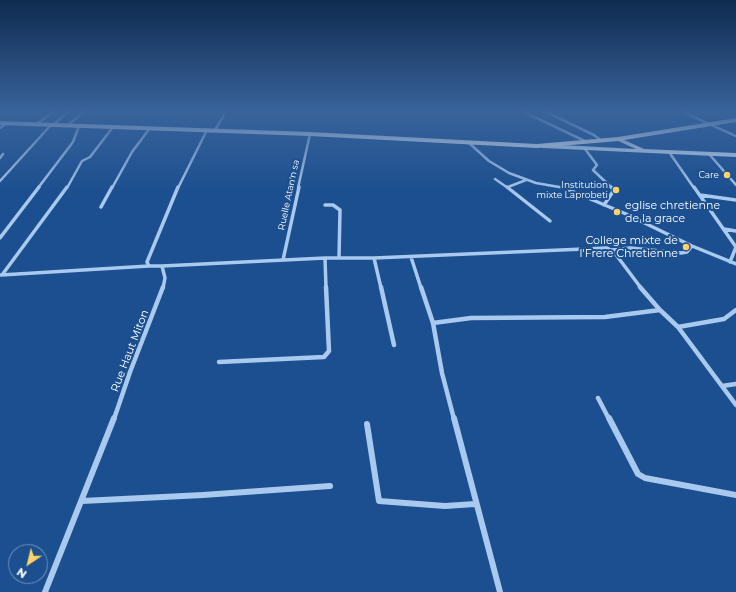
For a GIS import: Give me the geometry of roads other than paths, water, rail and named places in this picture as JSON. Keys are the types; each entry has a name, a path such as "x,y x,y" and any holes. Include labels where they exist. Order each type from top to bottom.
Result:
{"main road":[{"path":"409,140 736,155"},
{"path":"537,146 605,140"},
{"path":"622,140 646,151"}],"street":[{"path":"0,181 38,140"},
{"path":"0,238 74,140"},
{"path":"1,275 68,186 82,161 90,157 103,140"},
{"path":"101,207 132,152 141,140"},
{"path":"149,266 147,262 156,240 183,176 202,140"},
{"name":"Ruelle Atan'n sa","path":"283,260 309,140"},
{"path":"582,140 587,142"},
{"path":"468,143 489,161 509,173 540,184 560,186 654,227 692,246 736,264"},
{"path":"584,149 598,165 593,170 614,190 604,205"},
{"path":"669,152 736,247 730,262"},
{"path":"0,158 3,154"},
{"path":"709,154 736,184"},
{"path":"495,178 550,221"},
{"path":"508,187 526,180"},
{"path":"700,195 736,200"},
{"path":"325,205 334,205 340,210 339,258"},
{"path":"724,229 736,231"},
{"path":"1,275 149,266 325,258 411,257 601,248 611,250 630,248 681,253 687,252 692,246"},
{"path":"611,250 660,310 678,327 736,405"},
{"path":"411,257 433,324 442,373 475,504 500,592"},
{"path":"219,362 321,358 327,354 329,351 325,258"},
{"path":"374,258 394,345"},
{"name":"Rue Haut Miton","path":"45,592 108,437 130,372 162,293 165,278 162,266"},
{"path":"433,324 471,318 605,318 660,310"},
{"path":"678,327 724,319 736,310"},
{"path":"722,386 736,384"},
{"path":"598,398 638,474 645,478 736,495"},
{"path":"367,424 379,501 445,506 475,504"},
{"path":"82,501 203,495 330,486"}],"place":[{"name":"Care","path":"727,175"},
{"name":"Institution mixte Laprobeti","path":"616,190"},
{"name":"eglise chretienne de la grace","path":"617,212"},
{"name":"College mixte de l'Frere Chretienne","path":"686,247"}]}
